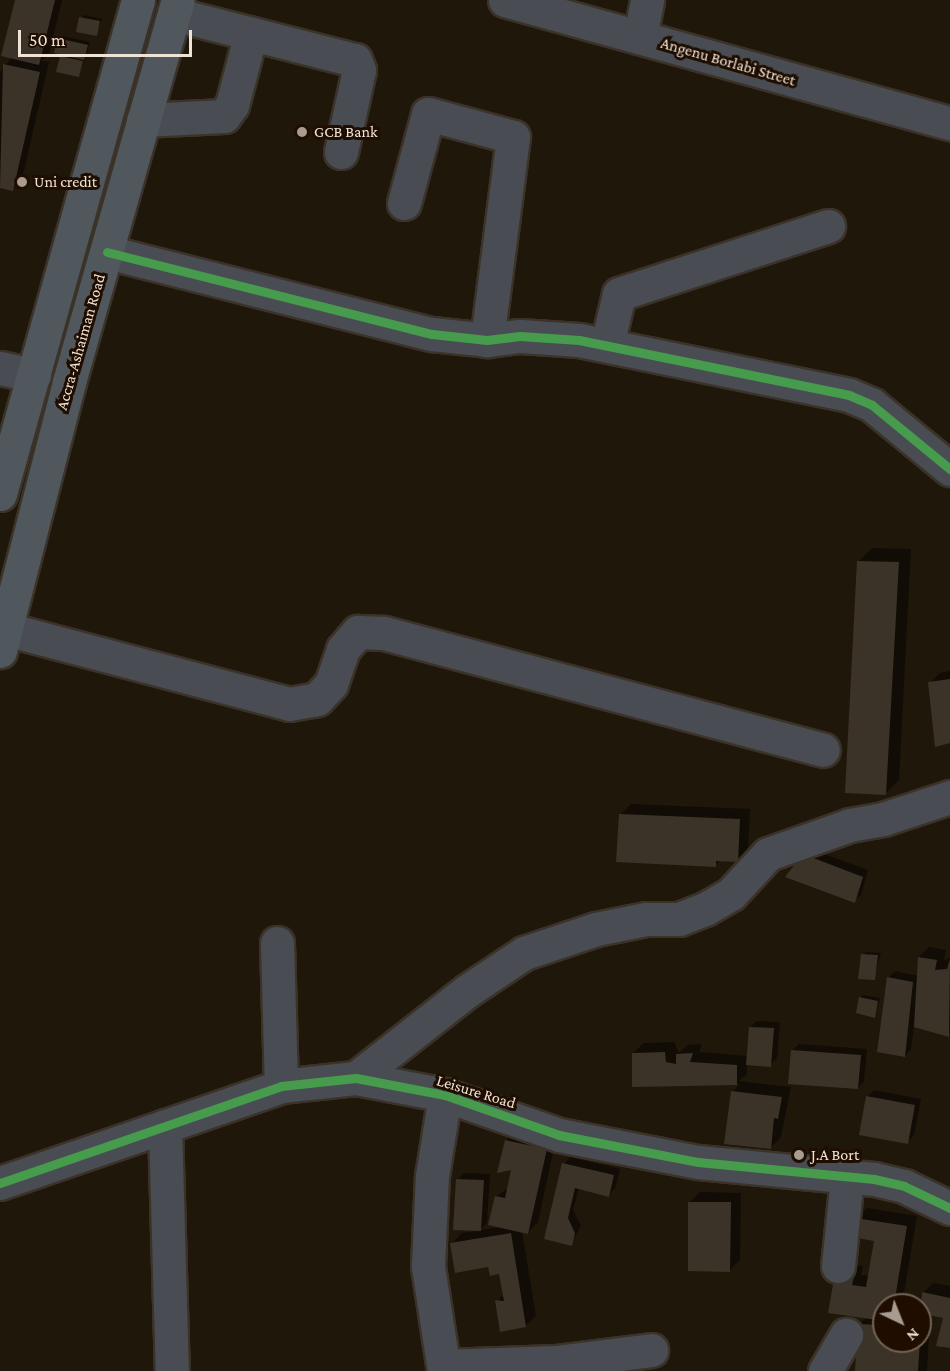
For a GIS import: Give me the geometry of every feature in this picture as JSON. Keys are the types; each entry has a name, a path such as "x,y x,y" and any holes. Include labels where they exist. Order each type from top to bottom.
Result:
{"main road":[{"path":"0,494 138,0"},
{"name":"Accra-Ashaiman Road","path":"3,640 143,120 176,7"}],"street":[{"name":"Angenu Borlabi Street","path":"506,0 950,123"},
{"path":"640,37 647,0"},
{"path":"176,7 251,33 355,60 359,70 341,152"},
{"path":"143,120 224,116 232,105 251,33"},
{"path":"404,203 428,114 513,137 487,340"},
{"path":"607,345 619,294 828,226"},
{"path":"107,252 432,334 487,340 520,336 607,345 849,395 872,405 950,469"},
{"path":"0,368 34,375"},
{"path":"3,640 289,704 317,699 331,684 343,649 358,632 384,633 823,750"},
{"path":"356,1078 467,991 524,954 596,929 646,919 679,919 705,909 731,894 768,854 850,825 883,819 950,797"},
{"path":"277,943 281,1086"},
{"name":"Leisure Road","path":"0,1183 281,1086 356,1078 445,1095 559,1135 698,1162 847,1177 904,1186 950,1208"},
{"path":"445,1095 432,1176 428,1266 444,1369 555,1362 651,1350"},
{"path":"165,1126 172,1371"},
{"path":"838,1266 847,1177"},
{"path":"825,1371 846,1335"}],"building":[{"path":"15,0 55,0 39,65 1,56"},
{"path":"79,17 100,21 97,36 76,32"},
{"path":"57,38 88,45 84,60 54,53"},
{"path":"60,56 83,61 79,77 56,72"},
{"path":"3,64 40,72 13,191 0,188"},
{"path":"857,561 899,562 886,795 845,793"},
{"path":"950,679 950,743 935,747 928,682"},
{"path":"619,814 740,819 738,862 716,861 716,867 616,862"},
{"path":"803,854 863,877 855,903 785,877"},
{"path":"861,954 878,955 875,980 858,979"},
{"path":"918,957 937,960 935,970 947,969 950,959 949,1037 914,1027"},
{"path":"887,977 913,982 905,1057 877,1052"},
{"path":"859,997 878,1001 875,1018 856,1013"},
{"path":"749,1027 774,1028 771,1067 746,1065"},
{"path":"791,1050 861,1055 858,1089 788,1084"},
{"path":"665,1052 666,1062 676,1064 676,1054 693,1053 690,1062 737,1065 737,1085 632,1087 632,1053"},
{"path":"731,1091 782,1097 778,1119 774,1118 771,1149 724,1144"},
{"path":"866,1096 915,1105 908,1144 859,1135"},
{"path":"505,1140 547,1149 528,1234 488,1225 495,1196 505,1198 511,1170 497,1173"},
{"path":"562,1163 614,1175 609,1197 575,1188 568,1218 575,1233 572,1246 544,1239"},
{"path":"456,1179 484,1180 481,1231 453,1230"},
{"path":"688,1202 731,1202 730,1272 688,1271"},
{"path":"855,1218 907,1226 896,1293 872,1293 872,1319 828,1313 835,1273 854,1276 852,1285 866,1287 874,1241 852,1237"},
{"path":"511,1233 526,1327 500,1332 495,1300 504,1301 499,1274 490,1276 488,1267 455,1273 450,1243"},
{"path":"932,1294 950,1298 950,1348 936,1346 943,1318 932,1316"},
{"path":"858,1324 872,1325 872,1353 919,1353 918,1371 855,1371"}],"cycle path":[{"path":"107,252 432,334 487,340 520,336 579,340 849,395 872,405 950,469"},
{"path":"0,1183 281,1086 356,1078 445,1095 559,1135 698,1162 874,1179 904,1186 950,1208"}],"place":[{"name":"GCB Bank","path":"302,132"},
{"name":"Uni credit","path":"22,182"},
{"name":"J.A Bort","path":"799,1155"}]}
